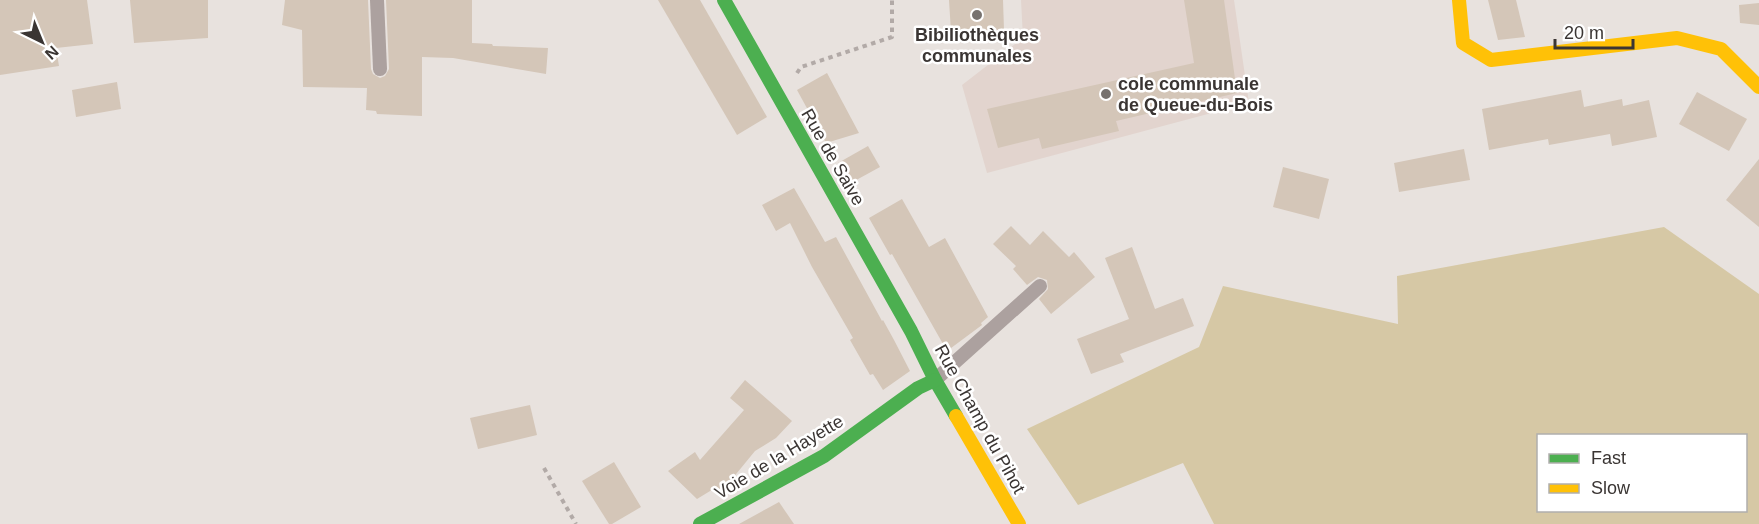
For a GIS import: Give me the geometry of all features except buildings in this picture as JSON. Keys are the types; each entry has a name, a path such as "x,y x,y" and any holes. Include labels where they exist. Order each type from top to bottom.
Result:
{"street":[{"name":"Rue de Saive","path":"724,0 911,331"},
{"path":"1460,0 1463,43 1491,60 1677,38 1721,49 1759,87"},
{"name":"Rue Champ du Pihot","path":"911,331 936,380 1019,524"},
{"name":"Voie de la Hayette","path":"700,524 824,456 918,388 936,380"}],"lane":[{"path":"378,0 380,69"},
{"path":"936,380 1040,286"}],"path":[{"path":"778,96 801,67 892,37 892,0"},
{"path":"544,468 576,524"}],"shaded area":[{"name":"cole communale de Queue-du-Bois","path":"1021,0 1234,0 1249,103 987,173 962,85 1023,38"},
{"path":"1664,227 1759,294 1759,524 1214,524 1183,463 1078,505 1027,429 1199,347 1223,286 1398,324 1397,276"}],"traffic: fast":[{"path":"724,0 911,331 956,416"},
{"path":"700,524 824,456 918,388 935,380"}],"traffic: slow":[{"path":"1459,0 1463,43 1491,60 1677,38 1721,49 1759,87"},
{"path":"956,416 1019,524"}],"place":[{"name":"Bibiliothèques communales","path":"977,15"},
{"name":"cole communale de Queue-du-Bois","path":"1106,94"}]}
